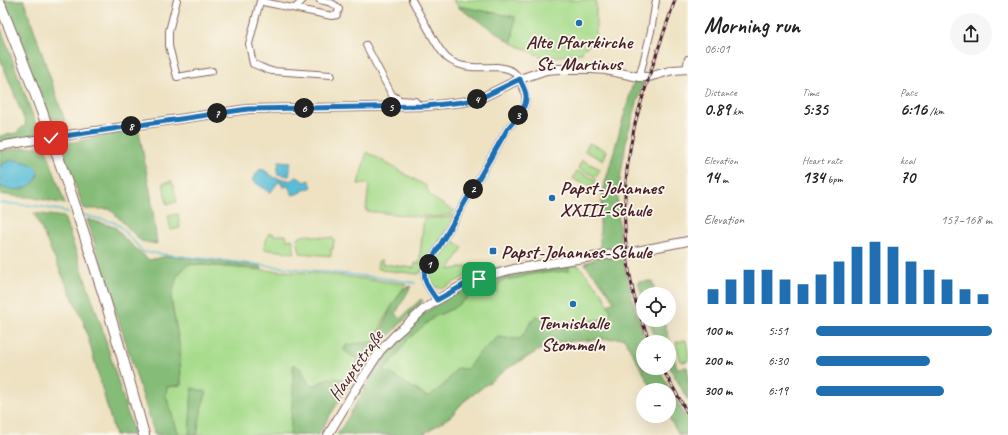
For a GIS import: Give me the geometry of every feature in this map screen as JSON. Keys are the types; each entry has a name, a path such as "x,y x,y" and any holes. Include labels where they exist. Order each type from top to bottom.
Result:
{"main road":[{"path":"0,4 46,122 74,202 144,435"}],"street":[{"path":"177,0 170,31 169,46 177,77 212,71"},
{"path":"295,8 303,0"},
{"path":"320,0 331,2 336,5 339,9 337,15 332,16 261,1 249,44 253,64 262,66 267,70 331,75"},
{"path":"412,0 440,50 447,58 456,64 465,67 506,68 513,71 520,79 525,91 526,100 523,110 508,128 425,271 424,277 437,300"},
{"path":"639,77 651,31 656,0"},
{"path":"366,45 387,88 392,95 400,100 415,101 418,106"},
{"path":"0,146 248,109 418,106 463,102 481,98 520,79 546,70 592,69 606,70 639,77 653,76 673,70 687,69 688,59"},
{"name":"Hauptstraße","path":"328,435 380,351 395,335 437,300 469,282 514,268 637,251 688,241"}],"green space":[{"path":"2,0 24,0 67,127 54,129"},
{"path":"453,0 596,0 596,40 583,49 582,53 545,58 512,43 515,17 458,6"},
{"path":"458,6 515,17 512,43 459,8"},
{"path":"0,26 39,133 32,136 0,142 0,136 16,133 26,124 0,58"},
{"path":"634,80 644,80 627,136 617,198 621,250 636,311 636,327 641,327 644,335 636,335 636,360 624,338 559,342 548,345 508,368 463,402 451,416 422,435 337,435 385,353 401,334 423,314 452,295 471,289 476,292 452,309 434,317 408,339 384,370 428,397 444,385 457,368 467,369 478,354 498,337 520,339 536,315 556,327 601,319 612,314 608,305 614,302 585,263 611,251 600,251 600,211 605,183"},
{"path":"129,130 139,131 151,196 157,244 141,241 110,209 84,209 60,144"},
{"path":"589,143 607,151 603,160 585,151"},
{"path":"45,146 65,204 30,197 0,194 0,151"},
{"path":"367,152 426,186 430,196 455,211 444,216 422,217 366,211 369,184 358,184"},
{"path":"582,160 600,169 596,177 578,168"},
{"path":"577,171 596,180 592,188 573,179"},
{"path":"172,181 177,202 167,204 163,183"},
{"path":"34,213 64,217 101,325 134,435 115,435 84,323"},
{"path":"178,214 180,228 171,230 168,216"},
{"path":"453,215 454,216 421,272 418,274 382,270 378,268 378,262 382,260 382,264 414,268 415,263 419,264 424,218 446,218"},
{"path":"87,219 115,227 126,240 149,260 167,256 261,266 262,269 188,264 177,276 171,299 180,349 181,385 167,387 166,396 179,435 155,435"},
{"path":"269,233 274,234 274,236 286,235 287,240 292,239 295,253 263,249"},
{"path":"305,235 333,238 333,249 331,249 331,256 300,253 297,238"},
{"path":"448,238 463,247 449,270 470,266 472,273 441,289 434,286 430,282 429,273"},
{"path":"174,263 318,273 406,284 384,319 374,342 344,350 358,360 310,435 176,435 166,396 167,387 181,385 180,349 171,299"},
{"path":"578,265 603,294 618,328 548,345 508,368 463,402 451,416 373,370 397,343 471,289 538,271"},
{"path":"569,267 569,271 532,274 503,280 498,285 497,293 492,288 484,292 480,286 519,273"},
{"path":"652,281 654,287 639,287 638,282"},
{"path":"411,286 396,313 400,319 421,299 423,301 383,342 372,347 318,435 290,435 293,364 301,369 309,384 316,385 328,378 346,379 358,360 344,350 346,345 374,342 391,307 403,289"},
{"path":"651,327 666,327 668,335 655,335"},
{"path":"686,340 688,361 681,362 676,342"},
{"path":"676,364 677,368 687,367 688,400 674,375 676,375"},
{"path":"645,375 662,375 666,383 649,383"},
{"path":"192,388 207,392 202,406 197,435 189,435"},
{"path":"676,400 688,421 688,435 679,435 672,423 676,423"}],"water":[{"path":"12,160 27,163 36,168 38,174 36,180 30,186 11,190 0,186 0,166"},
{"path":"279,161 291,162 289,176 277,174"},
{"path":"261,168 275,178 290,181 297,177 305,182 309,180 312,187 293,195 288,186 282,186 279,181 270,193 252,180"}],"waterway":[{"path":"0,203 37,206 68,212"},
{"path":"83,215 113,222 120,226 143,252 415,283"}],"railway":[{"path":"647,335 637,308 630,275 625,232 626,188 631,145 639,108 675,0"},
{"path":"666,375 688,414"}],"place":[{"name":"Alte Pfarrkirche St. Martinus","path":"579,23"},
{"name":"Papst-Johannes XXIII-Schule","path":"552,198"},
{"name":"Papst-Johannes-Schule","path":"493,251"},
{"name":"Tennishalle Stommeln","path":"573,304"}],"route":[{"path":"51,138 248,109 426,106 463,102 481,98 520,79 525,91 526,100 523,110 508,128 424,274 426,281 437,300 469,282 479,279"}]}
